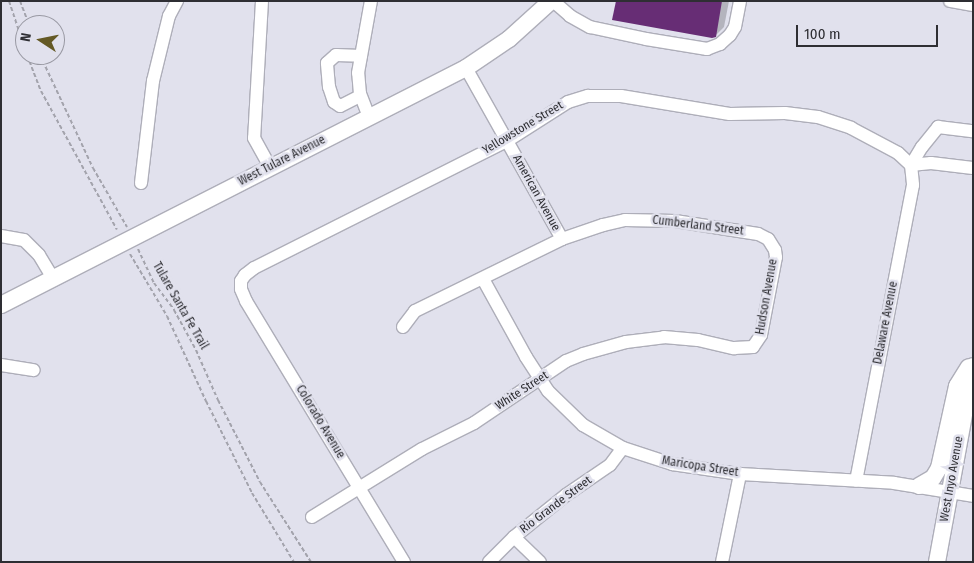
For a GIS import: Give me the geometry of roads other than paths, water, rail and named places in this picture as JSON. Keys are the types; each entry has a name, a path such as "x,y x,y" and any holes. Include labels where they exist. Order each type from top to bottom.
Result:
{"main road":[{"name":"West Tulare Avenue","path":"1,305 53,278 131,244 270,167 466,68 510,39 552,1"},
{"path":"919,486 934,478 939,468 957,386 973,360"},
{"name":"West Inyo Avenue","path":"937,562 973,366"}],"street":[{"path":"141,183 153,81 169,16 177,1"},
{"path":"262,1 254,138 270,167"},
{"path":"369,117 360,96 358,73 372,1"},
{"path":"552,1 570,16 590,27 707,49 720,44 730,35 735,27 740,1"},
{"path":"950,1 973,5"},
{"path":"360,96 340,106 334,102 329,87 327,63 336,55 361,56"},
{"name":"American Avenue","path":"466,68 562,239"},
{"name":"Yellowstone Street","path":"241,281 254,268 507,141 568,102 602,94 730,114 785,113 818,117 851,128 898,153 911,166"},
{"path":"911,166 922,147 938,127 973,131"},
{"path":"911,166 926,163 973,168"},
{"name":"Delaware Avenue","path":"856,481 913,185 911,166"},
{"name":"Cumberland Street","path":"403,327 407,319 415,311 562,239 603,225 625,220 675,221 758,234 773,244"},
{"path":"1,236 24,240 39,255 53,278"},
{"name":"Hudson Avenue","path":"753,347 761,335 776,257 773,244"},
{"name":"Maricopa Street","path":"483,279 526,357 540,379 559,402 583,425 623,448 672,464 740,474 919,486 973,496"},
{"name":"Colorado Avenue","path":"241,281 241,289 246,301 404,562"},
{"name":"White Street","path":"312,517 422,449 474,423 566,361 583,354 604,346 642,339 682,337 734,348 753,347"},
{"path":"1,365 34,370"},
{"name":"Rio Grande Street","path":"489,562 514,537 566,495 604,470 623,448"},
{"path":"722,562 740,474"},
{"path":"514,537 540,562"}]}
